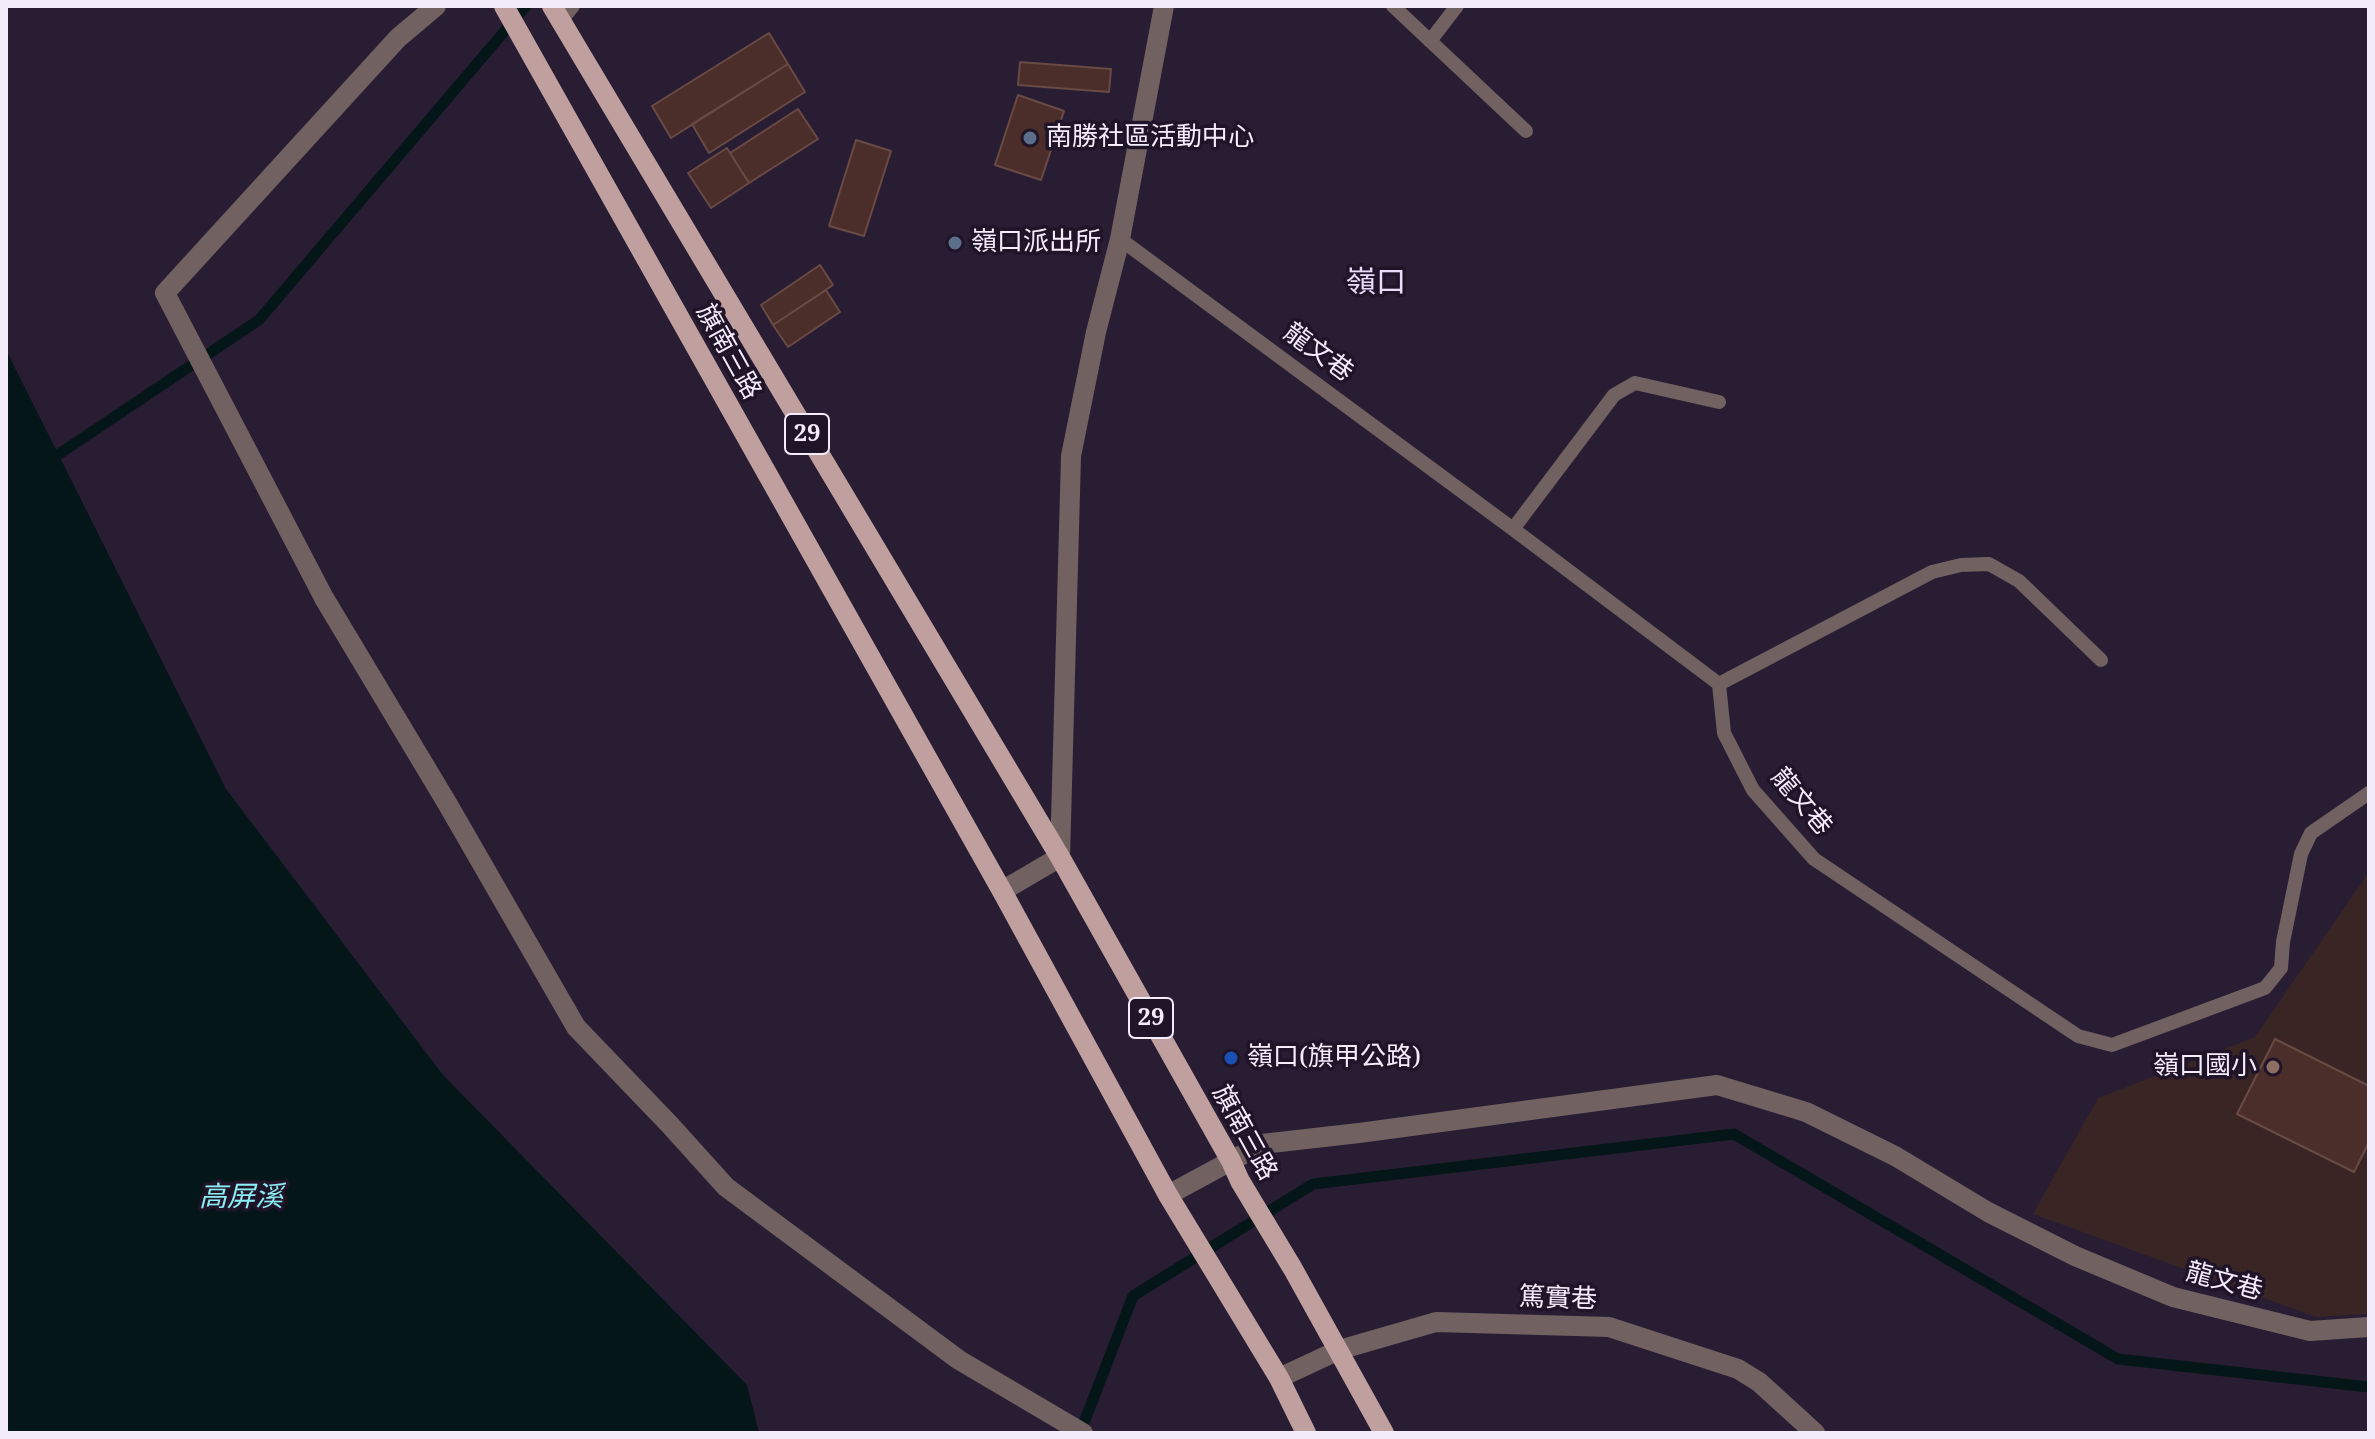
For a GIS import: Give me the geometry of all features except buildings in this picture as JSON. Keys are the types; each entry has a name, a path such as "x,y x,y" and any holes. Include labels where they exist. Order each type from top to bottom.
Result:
{"main road":[{"name":"旗南三路","path":"504,6 1002,891 1172,1201 1279,1378 1306,1433"},
{"name":"旗南三路","path":"560,11 1060,857 1384,1433"}],"street":[{"path":"436,6 398,38 165,293 324,598 576,1027 726,1187 959,1360 1083,1433"},
{"path":"1002,891 1060,857 1071,456 1096,332 1120,239 1164,6"},
{"name":"龍文巷","path":"1172,1201 1262,1144 1717,1085 1806,1112 1895,1156 1988,1212 2075,1256 2173,1297 2310,1331 2369,1327"},
{"name":"篤實巷","path":"1279,1378 1339,1350 1436,1322 1609,1327 1738,1369 1759,1382 1815,1433"}],"lane":[{"path":"1393,6 1526,131"},
{"path":"1430,41 1457,6"},
{"name":"龍文巷","path":"1120,239 1719,684 1724,733 1753,790 1814,859 2078,1036 2112,1045 2265,988 2281,968 2283,942 2301,854 2311,833 2369,793"},
{"path":"1513,529 1614,395 1635,383 1719,402"},
{"path":"1719,684 1932,572 1961,565 1989,564 2019,581 2101,660"}],"shaded area":[{"name":"嶺口國小","path":"2369,872 2369,1314 2316,1317 2033,1214 2098,1098 2255,1037"}],"water":[{"name":"高屏溪","path":"6,350 226,789 443,1075 747,1385 759,1433 6,1433"}],"waterway":[{"path":"47,462 259,320 526,6"},
{"path":"1080,1433 1133,1296 1313,1184 1734,1134 2118,1359 2369,1387"}],"place":[{"name":"南勝社區活動中心","path":"1030,138"},
{"name":"嶺口派出所","path":"955,243"},
{"name":"嶺口(旗甲公路)","path":"1231,1058"},
{"name":"嶺口國小","path":"2273,1067"}],"district":[{"name":"嶺口","path":"1376,283"}]}
